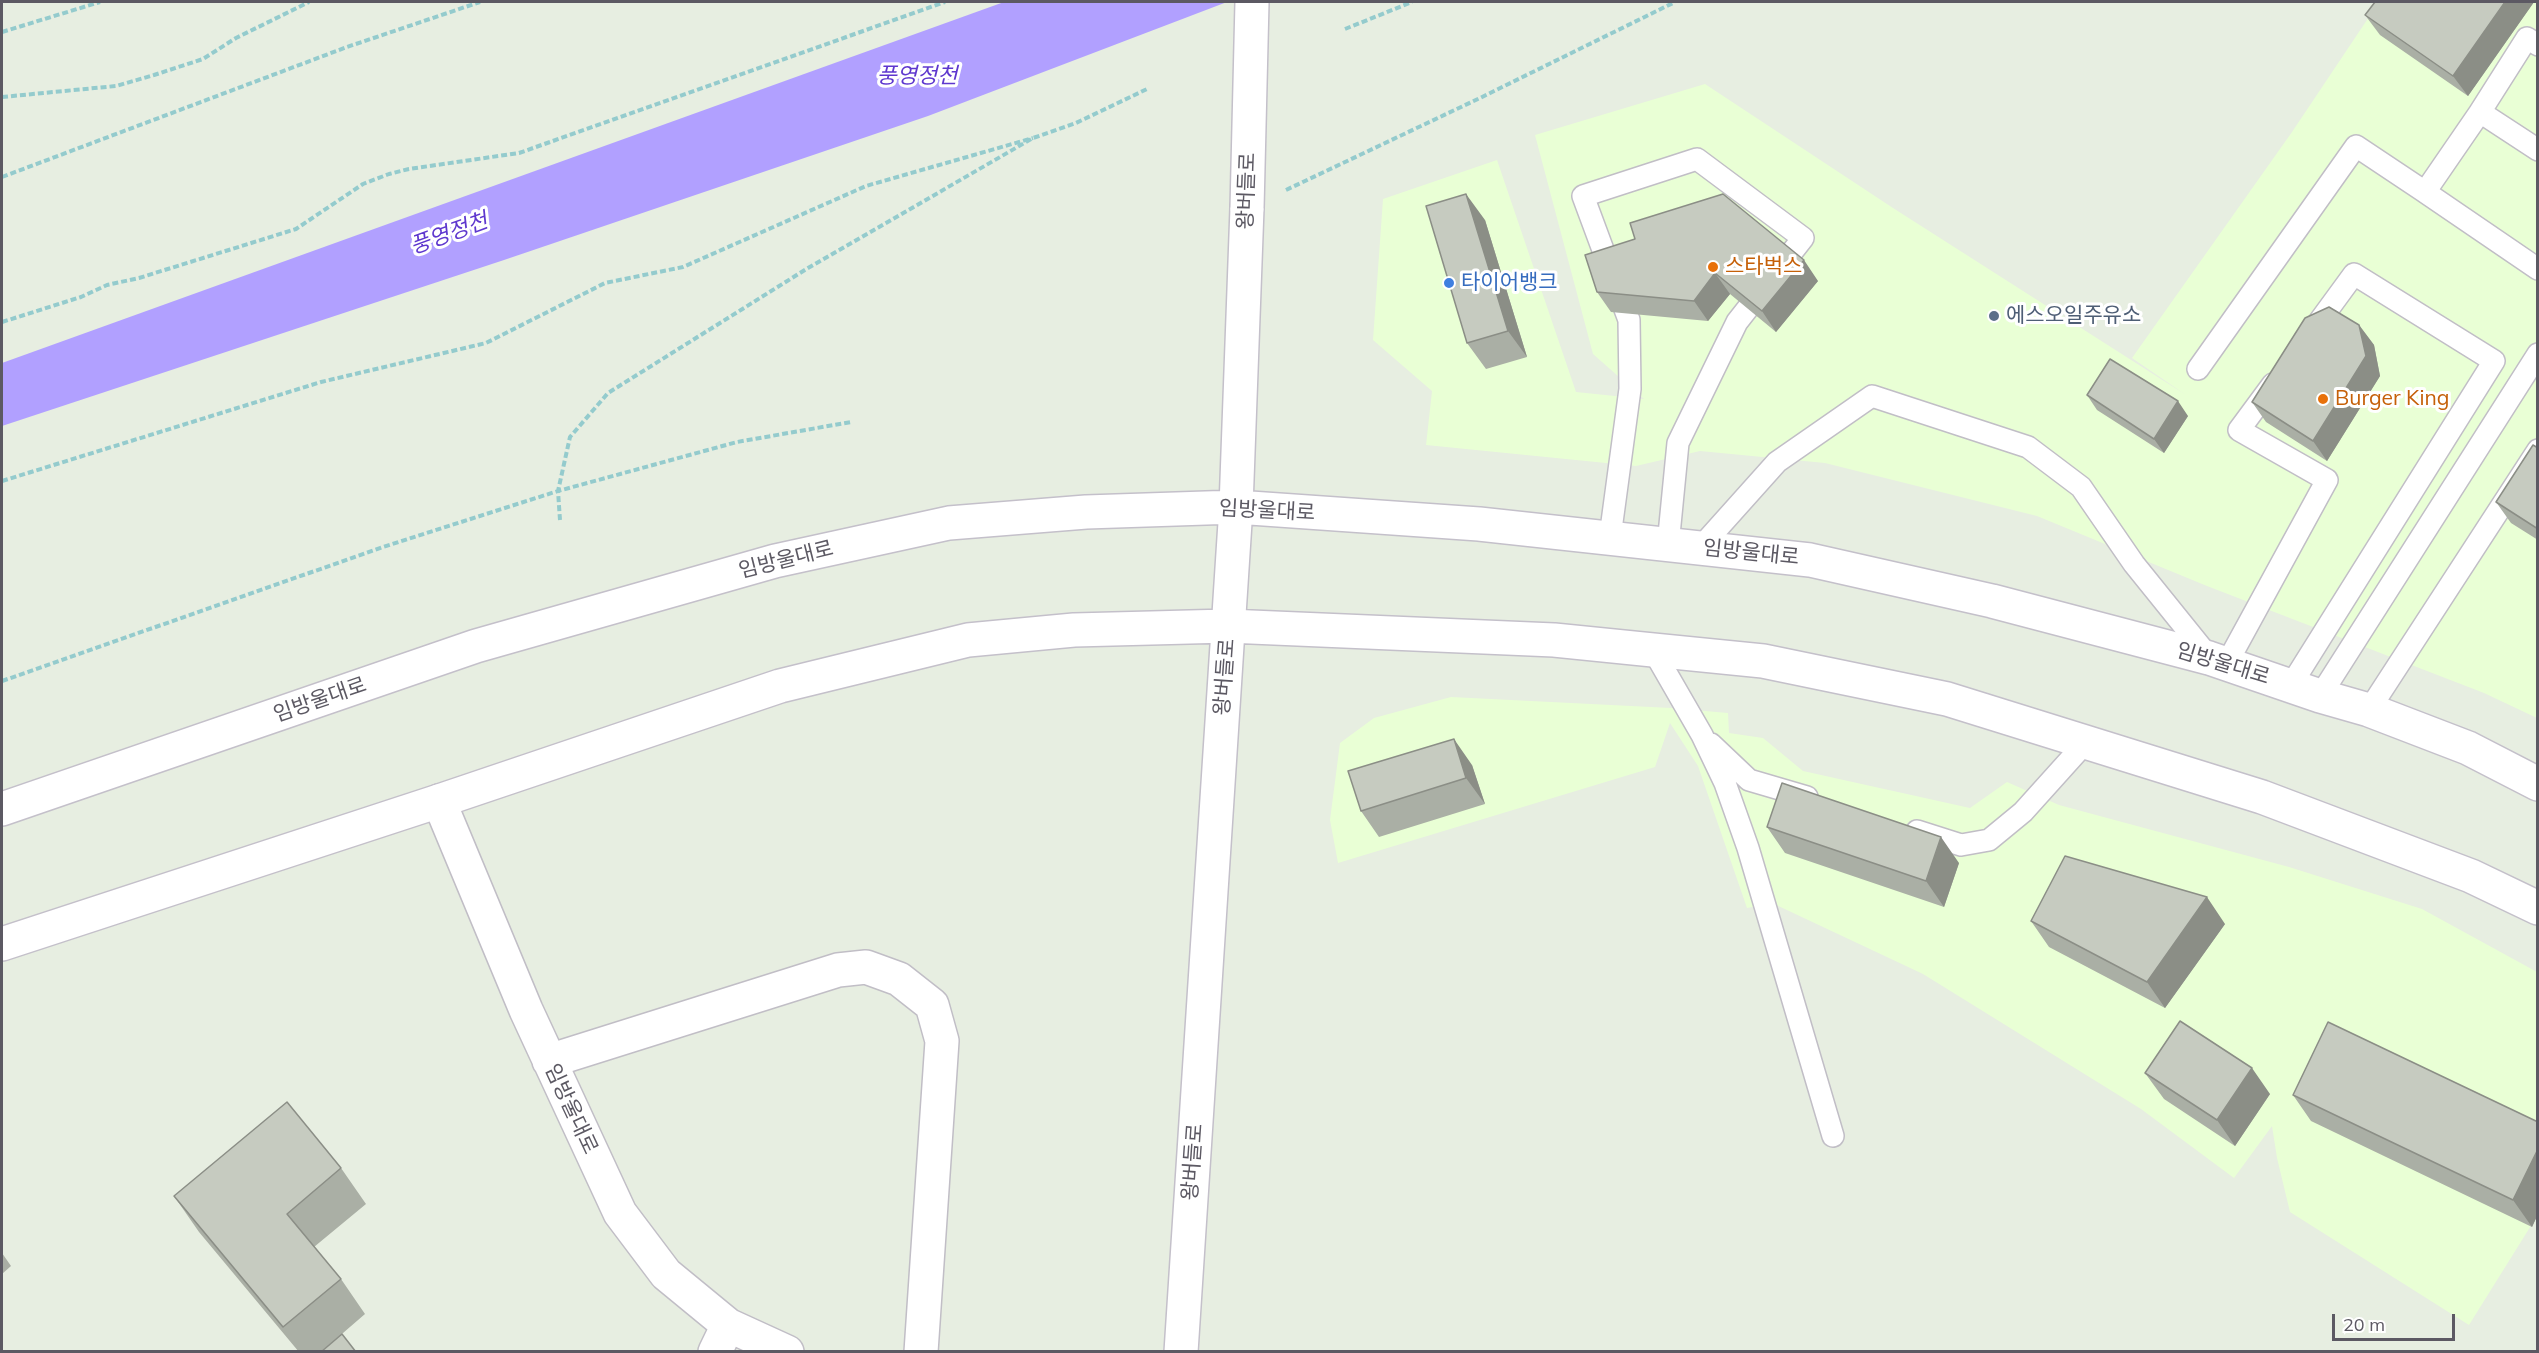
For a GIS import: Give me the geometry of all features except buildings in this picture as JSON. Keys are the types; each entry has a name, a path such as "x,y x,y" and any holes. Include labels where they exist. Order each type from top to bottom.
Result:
{"main road":[{"name":"왕버들로","path":"1181,1352 1236,507 1252,2"},
{"name":"임방울대로","path":"2,810 476,646 775,561 949,523 1086,512 1236,507 1479,524 1810,560 1992,601 2218,660 2305,691 2369,710 2468,748 2538,784"},
{"path":"2,944 439,801 780,686 968,640 1074,630 1228,626 1554,640 1763,661 1947,699 2262,797 2471,876 2538,908"},
{"name":"임방울대로","path":"439,801 549,1061 620,1213 666,1274 722,1338 787,1352"},
{"path":"549,1061 838,970 866,967 899,979 932,1005 942,1041 921,1352"}],"lane":[{"path":"2425,192 2527,38 2538,45"},
{"path":"2480,112 2538,150"},
{"path":"2198,369 2356,146 2538,269"},
{"path":"1610,537 1630,389 1629,320 1583,196 1697,159 1803,238 1737,322 1678,443 1684,546"},
{"path":"2300,348 2354,274 2494,361 2305,691"},
{"path":"2305,691 2538,354"},
{"path":"1684,546 1777,462 1872,396 2028,447 2081,487 2134,564 2218,660 2327,480 2239,430 2286,366"},
{"path":"2369,710 2538,450"},
{"path":"1653,650 1702,735 1725,783 1748,848 1833,1136"},
{"path":"1702,735 1749,780 1827,804"},
{"path":"1894,824 1961,844 1989,840 2023,812 2086,742"}],"path":[{"path":"2,32 100,2"},
{"path":"2,97 116,86 154,75 202,59 236,38 309,2"},
{"path":"2,177 347,47 480,2"},
{"path":"2,322 81,297 107,285 139,278 296,229 363,184 389,174 519,153 945,2"},
{"path":"1345,29 1412,2"},
{"path":"1247,208 1449,113 1675,2"},
{"path":"2,481 321,382 486,343 605,284 683,267 866,186 1034,138 1076,123 1147,88"},
{"path":"560,520 558,491 570,437 608,393 808,268 1034,138"},
{"path":"2,681 383,547 558,491 737,442 851,422"}],"shaded area":[{"path":"2379,2 2537,2 2537,718 2484,693 2207,586 2037,516 1825,463 1700,451 1636,466 1426,445 1432,391 1373,340 1383,199 1497,160 1576,392 1644,399 1593,354 1535,135 1705,84 1893,208 2186,395 2132,358 2292,132"},
{"path":"1451,697 1728,713 1729,733 1763,738 1803,771 1970,808 2007,782 2059,805 2289,867 2422,909 2537,972 2537,1216 2469,1325 2290,1212 2272,1126 2234,1178 2141,1109 1923,974 1772,903 1747,908 1698,766 1670,723 1655,767 1338,863 1330,820 1340,743 1374,718"}],"water":[{"name":"풍영정천","path":"1004,2 1227,2 928,116 504,260 2,426 2,363"}],"place":[{"name":"스타벅스","path":"1713,267"},
{"name":"타이어뱅크","path":"1449,283"},
{"name":"에스오일주유소","path":"1994,316"},
{"name":"Burger King","path":"2323,399"}]}
